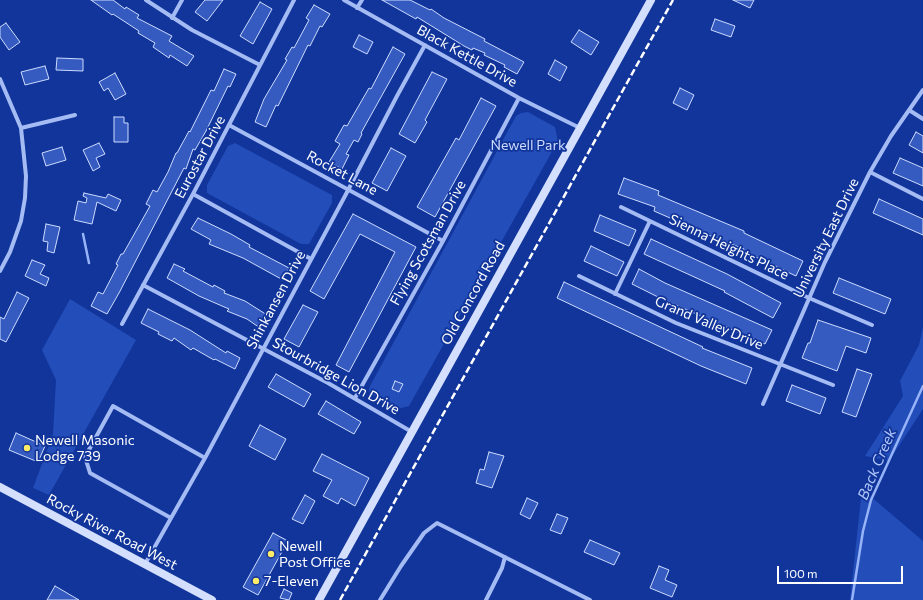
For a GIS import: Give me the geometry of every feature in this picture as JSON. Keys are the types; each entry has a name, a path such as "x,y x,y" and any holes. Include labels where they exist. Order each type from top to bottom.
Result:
{"street":[{"path":"146,0 172,18 260,65"},
{"path":"172,18 182,0"},
{"name":"Eurostar Drive","path":"122,324 193,194 294,0"},
{"name":"Black Kettle Drive","path":"344,0 519,98 580,128"},
{"path":"357,8 362,0"},
{"name":"Old Concord Road","path":"319,600 651,0"},
{"name":"Shinkansen Drive","path":"145,565 264,349 425,45"},
{"path":"0,79 20,128 24,151 24,198 15,238 0,271"},
{"name":"University East Drive","path":"763,404 825,262 870,172 923,90"},
{"name":"Flying Scotsman Drive","path":"355,398 443,241 519,98"},
{"path":"909,110 923,119"},
{"path":"20,128 75,115"},
{"name":"Rocket Lane","path":"229,125 443,241"},
{"path":"870,172 923,199"},
{"path":"193,194 311,259"},
{"name":"Sienna Heights Place","path":"621,208 809,298 872,325"},
{"path":"616,294 650,221"},
{"name":"Grand Valley Drive","path":"579,276 676,323 833,385"},
{"name":"Stourbridge Lion Drive","path":"143,285 355,398 412,432"},
{"path":"171,518 90,473 86,457 113,406 205,458"},
{"name":"Rocky River Road West","path":"0,488 212,600"},
{"path":"380,600 424,533 437,523 590,600"},
{"path":"486,600 506,557"}],"green space":[{"name":"Newell Park","path":"528,112 555,127 558,141 409,406 398,409 371,394 369,390 370,386 516,116 521,113"},
{"path":"235,143 332,195 332,203 309,244 301,244 207,193 207,185 228,146"},
{"path":"70,299 136,340 49,495 33,488 53,434 56,380 42,350"},
{"path":"923,327 923,409 889,461 865,456 903,396 900,381 919,345"},
{"path":"862,489 923,541 923,600 850,600"}],"building":[{"path":"91,0 113,0 125,9 126,7 139,15 137,18 172,36 169,41 194,56 187,66 170,55 169,58 153,47 155,43 138,33 139,31 113,14 112,15"},
{"path":"205,0 223,0 207,21 195,12"},
{"path":"382,0 410,0 430,10 431,9 444,18 485,39 484,41 524,62 517,74 504,67 505,65 484,55 485,53 473,48 472,50 464,46 417,17 416,19"},
{"path":"733,0 754,0 750,8"},
{"path":"260,2 272,9 253,44 240,36"},
{"path":"314,5 330,14 322,27 320,26 310,46 308,45 266,127 255,122 264,99 287,60 285,59 292,47 294,48 309,20 306,18"},
{"path":"715,19 735,26 731,37 711,30"},
{"path":"6,23 20,42 9,50 0,37 0,27"},
{"path":"579,30 599,42 591,55 571,42"},
{"path":"359,35 373,42 367,54 353,47"},
{"path":"393,47 405,54 361,133 362,134 358,142 354,140 346,154 349,155 342,169 329,162 340,144 335,141 344,125 347,126 369,88 371,89"},
{"path":"57,58 83,59 83,71 56,70"},
{"path":"555,60 567,67 560,81 548,74"},
{"path":"45,66 49,79 25,85 21,72"},
{"path":"224,69 236,74 230,87 228,86 195,150 193,149 186,169 184,168 119,293 107,314 91,306 98,292 103,294 118,265 116,264 121,254 123,254 150,206 146,204 153,190 157,192 176,153 189,131 190,132 211,90 214,91"},
{"path":"432,72 447,79 425,120 427,122 415,143 399,134"},
{"path":"115,73 126,94 115,100 108,88 104,91 99,82"},
{"path":"680,88 694,95 687,110 673,103"},
{"path":"481,98 496,106 435,217 417,207 456,138 459,140"},
{"path":"114,117 124,117 124,123 128,123 128,142 114,142"},
{"path":"916,132 923,136 923,153 909,145"},
{"path":"99,143 105,154 96,158 100,167 93,171 83,150"},
{"path":"62,147 66,160 46,166 42,153"},
{"path":"391,148 406,156 387,191 372,183"},
{"path":"900,158 923,168 923,186 893,173"},
{"path":"624,178 659,191 658,195 744,231 744,233 803,261 796,276 743,251 744,249 693,229 654,211 655,207 618,194"},
{"path":"84,193 106,198 108,194 121,200 116,211 97,202 92,224 74,220 78,201 86,203 87,198 83,196"},
{"path":"879,199 923,219 923,235 873,213"},
{"path":"353,214 416,247 349,372 336,365 395,252 360,234 324,299 310,291"},
{"path":"600,215 636,230 629,246 594,231"},
{"path":"198,218 231,234 250,245 249,247 289,268 283,280 243,258 209,244 211,240 191,229"},
{"path":"46,224 60,227 54,253 47,251 48,242 43,241"},
{"path":"651,239 727,274 781,303 773,318 724,292 725,291 644,254"},
{"path":"591,246 624,262 617,276 584,261"},
{"path":"32,260 45,265 40,274 49,278 46,286 25,276"},
{"path":"174,264 185,269 183,271 213,287 214,285 225,291 224,293 245,301 267,315 260,328 247,319 227,311 229,309 199,296 167,278"},
{"path":"639,269 665,283 772,330 765,344 662,299 632,284"},
{"path":"839,278 891,299 885,314 833,293"},
{"path":"564,282 703,347 702,348 752,368 746,384 701,366 557,298"},
{"path":"17,292 29,298 6,342 0,339 0,317 4,319"},
{"path":"303,305 318,312 299,347 284,339"},
{"path":"148,309 190,330 226,353 227,351 240,358 235,369 215,359 214,360 193,348 191,350 174,338 172,341 158,334 159,332 141,323"},
{"path":"818,320 871,338 866,353 846,346 837,371 802,358 808,343 810,343"},
{"path":"857,369 872,374 856,417 842,412"},
{"path":"276,374 311,394 304,407 268,387"},
{"path":"395,381 403,384 399,392 392,389"},
{"path":"792,385 826,398 820,414 786,401"},
{"path":"326,401 361,422 354,434 318,414"},
{"path":"260,425 286,439 275,460 249,446"},
{"name":"Newell Masonic Lodge 739","path":"16,433 45,446 38,462 9,450"},
{"path":"489,452 504,456 492,488 476,483 480,469 484,470"},
{"path":"322,454 369,478 355,506 341,498 338,504 323,496 332,480 313,471"},
{"path":"305,495 315,501 303,524 292,519"},
{"path":"527,498 538,503 530,519 520,514"},
{"path":"557,514 568,518 561,534 550,530"},
{"name":"Newell Post Office","path":"273,533 288,541 258,595 243,587"},
{"path":"590,540 620,553 614,565 584,552"},
{"path":"659,566 669,570 665,580 677,585 672,597 650,588"},
{"path":"55,586 79,600 47,600"},
{"name":"7-Eleven","path":"284,589 292,593 289,600 280,598"}],"waterway":[{"path":"83,234 89,263"},
{"name":"Back Creek","path":"852,600 863,531 871,500 923,386"}],"railway":[{"path":"340,600 673,0"}],"place":[{"name":"Newell Masonic Lodge 739","path":"27,448"},
{"name":"Newell Post Office","path":"271,554"},
{"name":"7-Eleven","path":"256,581"}]}
